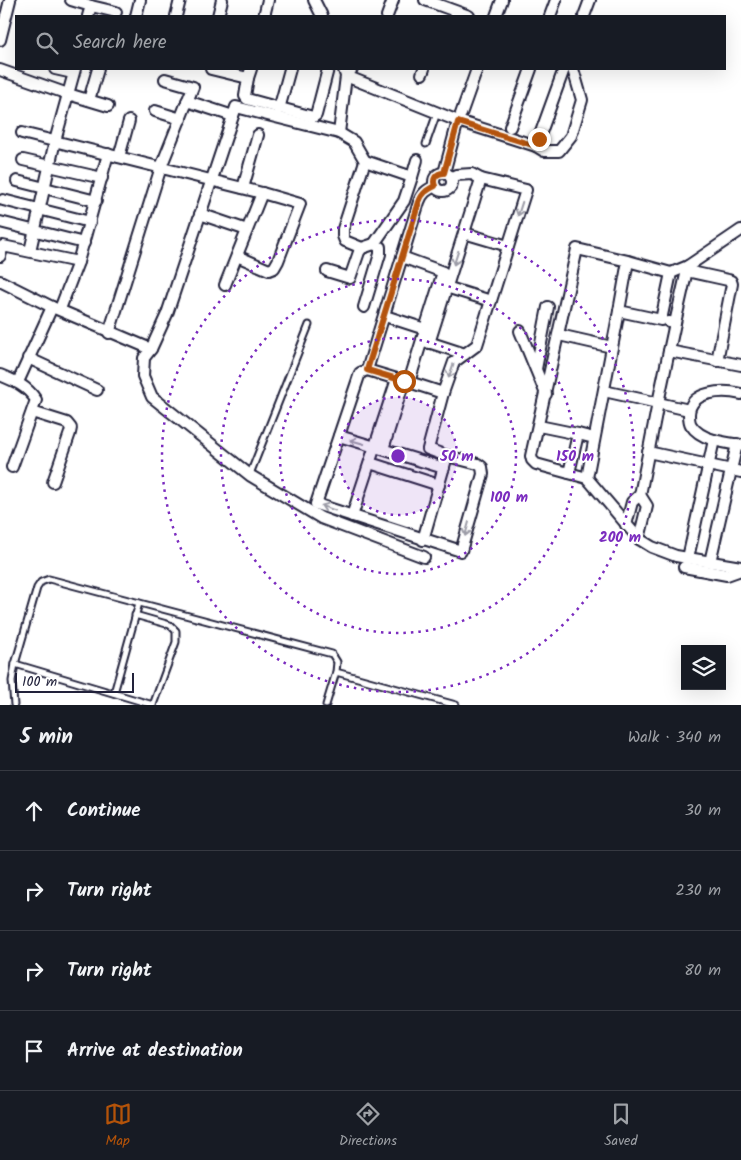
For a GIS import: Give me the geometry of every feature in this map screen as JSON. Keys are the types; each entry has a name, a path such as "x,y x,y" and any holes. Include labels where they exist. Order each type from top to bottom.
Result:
{"street":[{"path":"0,40 10,0"},
{"path":"71,0 116,12"},
{"path":"136,15 140,0"},
{"path":"176,15 180,0"},
{"path":"218,15 222,0"},
{"path":"264,15 266,0"},
{"path":"388,15 393,0"},
{"path":"425,0 466,15"},
{"path":"496,15 502,0"},
{"path":"550,15 556,0"},
{"path":"584,15 590,0"},
{"path":"88,15 91,6"},
{"path":"0,70 108,106"},
{"path":"90,100 98,70"},
{"path":"219,70 250,74 245,96 247,99 310,117 316,115 328,70"},
{"path":"279,108 290,70"},
{"path":"367,370 421,195 435,186 439,190 444,191 452,184 448,176 460,118 477,70"},
{"path":"510,127 531,70"},
{"path":"536,146 564,70"},
{"path":"339,133 347,71 437,113 460,118 536,146 544,151 559,151 571,136 582,100 573,70"},
{"path":"30,251 55,141 74,71"},
{"path":"109,332 160,167 193,87 165,79"},
{"path":"187,101 233,116"},
{"path":"412,177 365,161 354,142 339,133 236,107 167,314 151,349 144,358 143,376 152,397 250,474 321,518 424,557"},
{"path":"155,111 181,119"},
{"path":"119,157 129,122"},
{"path":"22,133 300,204 274,268 269,270 237,256"},
{"path":"243,188 258,135"},
{"path":"18,382 28,358 56,308 78,262 108,154"},
{"path":"23,160 102,178"},
{"path":"327,271 350,278 359,252 362,248 374,244 404,201 417,160"},
{"path":"362,248 345,241 343,229 365,161"},
{"path":"443,393 367,370 360,373 316,504 461,551 483,474 482,467 478,464 428,449 443,393 454,362 476,345 526,190 472,174 448,176"},
{"path":"352,516 370,463 379,448 404,381 426,341 446,288 481,178"},
{"path":"17,181 96,201"},
{"path":"225,285 262,193"},
{"path":"4,200 90,222"},
{"path":"200,214 247,230"},
{"path":"0,222 84,243"},
{"path":"741,230 687,268 670,272 578,249 531,456 536,464 587,478 639,539 686,562 728,576 741,568"},
{"path":"464,233 508,246"},
{"path":"364,307 380,254 380,246 374,244"},
{"path":"0,256 3,246 78,262"},
{"path":"402,257 443,272 425,329 426,341"},
{"path":"587,478 628,261"},
{"path":"626,525 632,502 640,495 687,268"},
{"path":"687,268 731,281 732,284 717,360"},
{"path":"661,320 670,272"},
{"path":"1,284 151,349"},
{"path":"446,288 490,301"},
{"path":"536,370 548,307"},
{"path":"619,311 675,323"},
{"path":"384,316 425,329"},
{"path":"520,331 546,394"},
{"path":"559,335 612,347"},
{"path":"426,341 465,354"},
{"path":"669,351 741,365"},
{"path":"28,358 96,390"},
{"path":"0,375 18,382 31,392 36,400 12,467"},
{"path":"604,391 689,410"},
{"path":"710,562 736,471 739,444 714,440 703,435 690,425 689,410 698,398 709,394 720,392 741,394"},
{"path":"32,412 67,423 70,428 70,433 53,482"},
{"path":"539,426 594,438"},
{"path":"569,473 578,434"},
{"path":"339,436 444,468"},
{"path":"686,562 714,440"},
{"path":"648,452 736,471"},
{"path":"423,540 447,456"},
{"path":"370,463 439,485"},
{"path":"639,539 647,506 640,495"},
{"path":"353,530 358,523 374,528 376,524"},
{"path":"686,562 710,562 741,568"}],"lane":[{"path":"426,144 437,113"},
{"path":"250,474 309,325"},
{"path":"14,705 12,681 15,664 37,588 41,582 49,579 332,654 338,662 326,705"},
{"path":"114,693 139,603"},
{"path":"15,664 153,705 176,642 176,631 170,625 136,614"},
{"path":"336,672 456,705"}],"route":[{"path":"404,381 367,370 421,195 435,186 434,178 436,175 444,173 458,122 536,146 539,139"}]}
